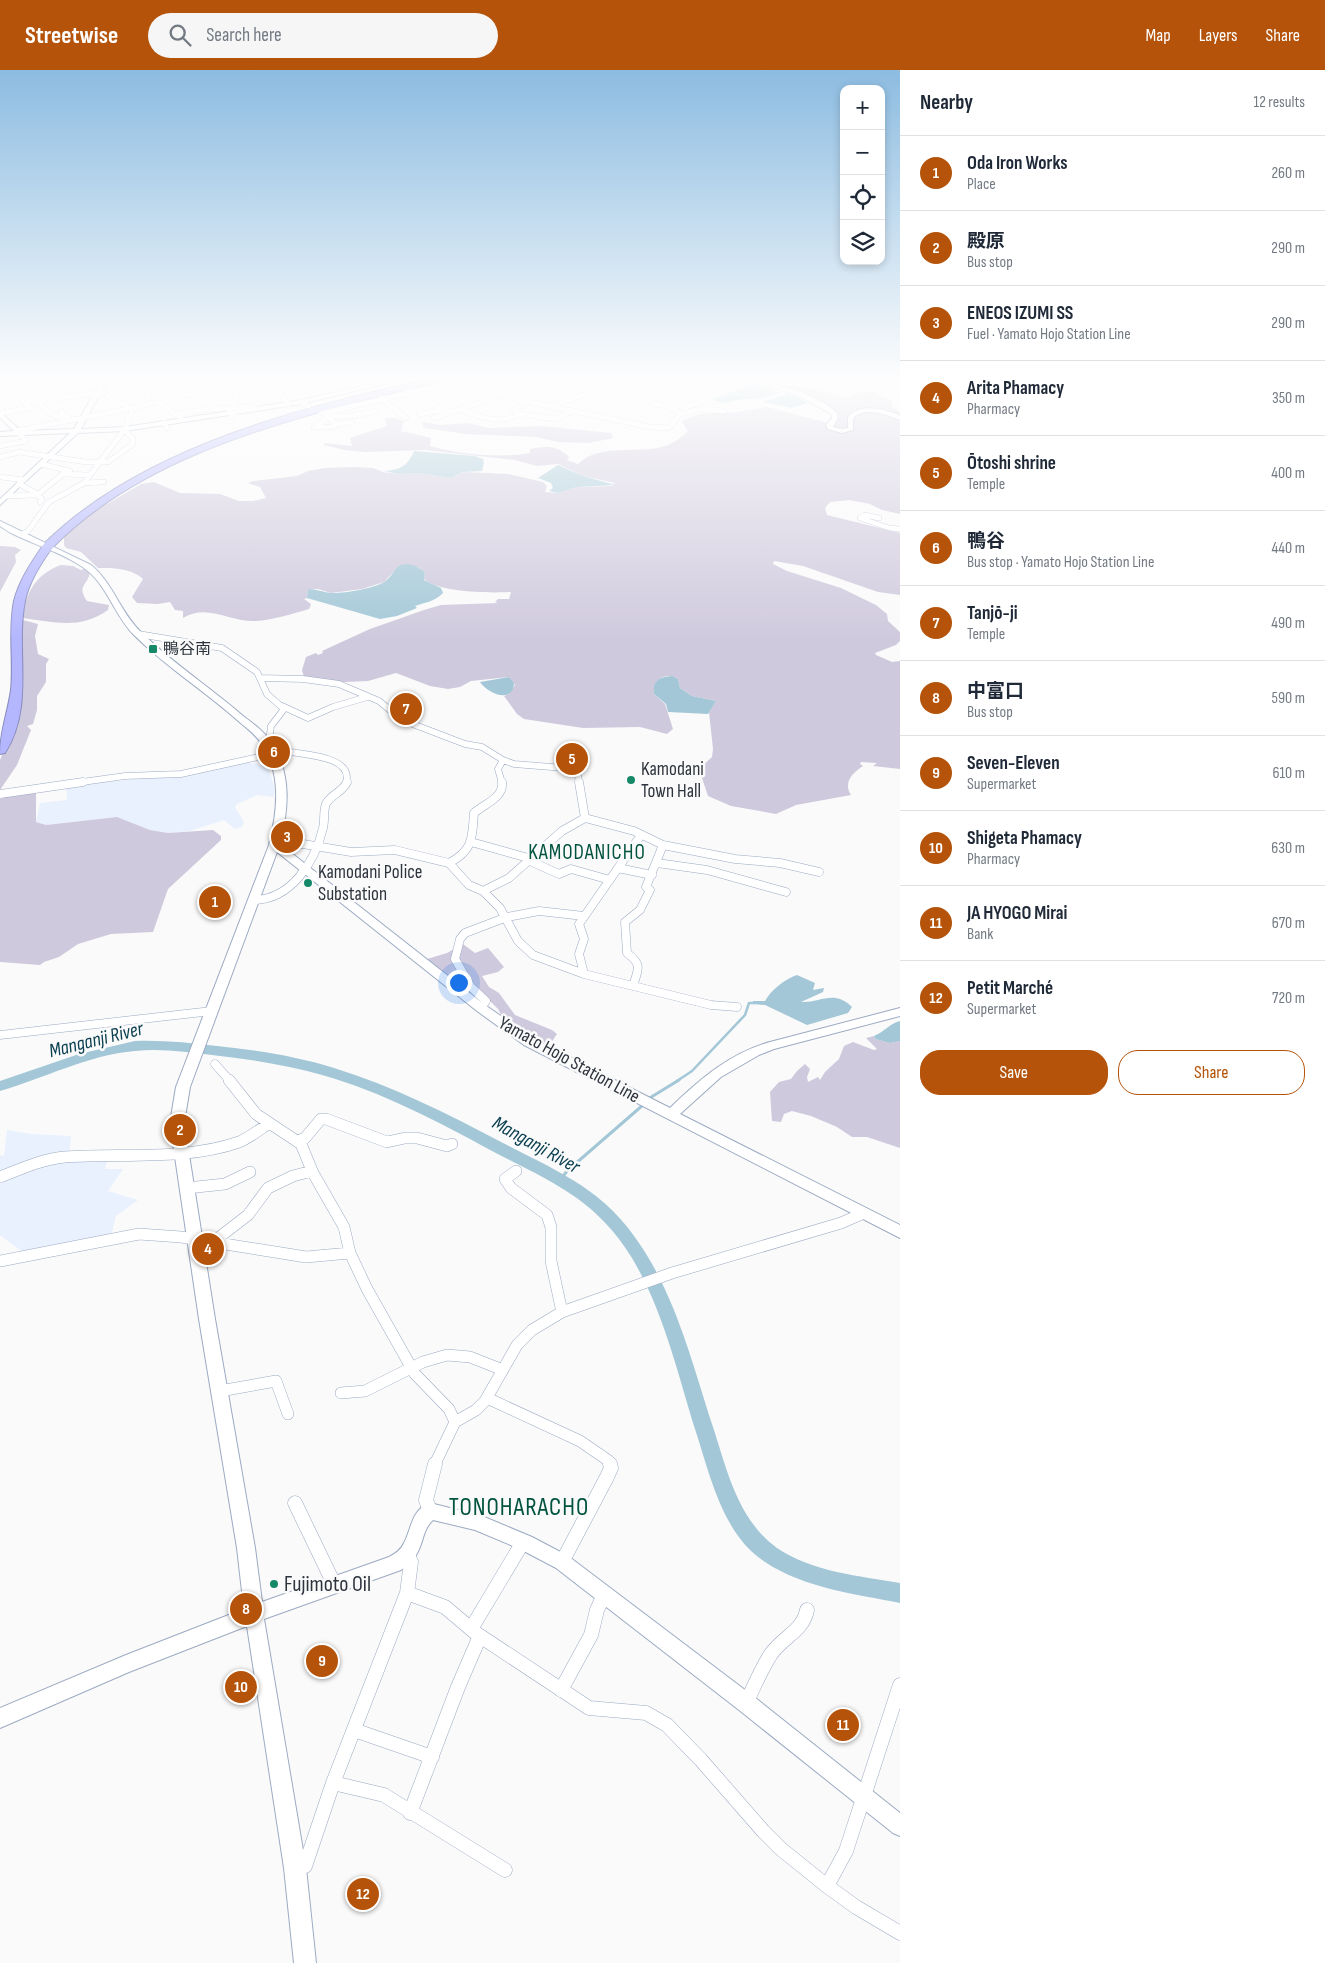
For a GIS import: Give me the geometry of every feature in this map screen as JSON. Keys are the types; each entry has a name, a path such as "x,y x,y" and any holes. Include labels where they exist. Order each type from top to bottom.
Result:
{"highway":[{"path":"0,725 8,686 9,616 12,598 21,574 45,545 77,512 103,494 160,463"},
{"path":"0,750 15,704 20,600 30,574 45,545 86,511 117,490 169,463"}],"street":[{"path":"58,468 63,463"},
{"path":"22,534 28,531 35,518 49,502 84,483 99,463"},
{"path":"0,503 41,464 66,472 90,475"},
{"path":"39,498 54,480 66,472"},
{"path":"0,477 22,482 39,498"},
{"path":"40,482 54,480 66,482"},
{"path":"84,483 104,482"},
{"path":"7,496 39,498 57,492"},
{"path":"879,518 865,515 860,518 889,528 900,529"},
{"path":"0,523 62,552 92,570 138,634 235,713 269,748"},
{"path":"138,634 222,648 252,668 261,678 267,694 282,706 308,718 333,707 368,696"},
{"path":"261,678 328,681 379,701 402,720 465,744 482,747 503,760 514,764 578,769 585,818"},
{"path":"282,706 284,711 271,726 268,742 278,770 283,794 281,822 179,1100 177,1123 207,1320 246,1548 254,1614 295,1868 305,1963"},
{"path":"0,794 125,776 181,774 269,748 329,758 339,763 346,771 348,778 346,785 325,806 324,822 317,847 304,869 284,892 271,899 253,900"},
{"path":"449,863 460,858 471,842 474,813 481,806 500,796 504,784 498,768 503,760"},
{"path":"483,891 500,884 531,860 562,830 585,818 641,835 663,845 735,859 780,863 819,872"},
{"path":"584,974 579,954 584,939 579,924 641,835"},
{"path":"471,842 531,860 556,874 571,869 610,880"},
{"path":"274,845 287,843 351,852 395,850 449,863 469,885 483,891 507,917 518,941 533,955 584,974 711,1005 737,1007"},
{"name":"Yamato Hojo Station Line","path":"274,845 480,1008 530,1042 900,1232"},
{"path":"633,986 639,965 638,961 627,953 625,922 640,910 650,890 646,887 663,845"},
{"path":"657,863 707,870 786,892"},
{"path":"618,868 652,875"},
{"path":"480,1008 486,1001 471,987 455,959 460,939 472,929 507,917 539,911 584,916"},
{"path":"0,1035 212,1011"},
{"path":"672,1114 702,1084 728,1064 751,1053 770,1046 900,1012"},
{"path":"215,1064 256,1114 268,1124 298,1141 312,1171 344,1227 350,1253 367,1290 374,1298 412,1368 449,1409 455,1422"},
{"path":"298,1141 305,1138 321,1119 326,1119 387,1142 405,1138 417,1138 447,1146 452,1144"},
{"path":"0,1177 35,1163 64,1157 122,1157 216,1147 241,1141 268,1124"},
{"path":"213,1242 224,1231 248,1215 268,1188 293,1176 312,1171"},
{"path":"516,1171 505,1179 511,1188 547,1215 551,1227 551,1261 562,1312"},
{"path":"187,1188 225,1184 250,1172"},
{"path":"430,1511 426,1500 428,1486 434,1466 455,1422 476,1410 487,1398 517,1345 532,1330 562,1312 672,1273 841,1223 864,1214"},
{"path":"0,1261 139,1234 196,1239 306,1257 350,1253"},
{"path":"342,1393 363,1392 412,1368 445,1356 458,1355 503,1370"},
{"path":"220,1391 276,1381 288,1414"},
{"path":"487,1398 580,1441 609,1461 611,1468 608,1477 592,1503 581,1529 562,1562"},
{"path":"295,1503 335,1586"},
{"path":"0,1718 126,1664 254,1614 377,1572 402,1560 408,1556 416,1539 419,1524 424,1515 430,1511 476,1522 524,1542 562,1562 746,1703 900,1826"},
{"path":"410,1814 458,1687 475,1633 524,1542"},
{"path":"295,1868 305,1866 333,1783 407,1593 411,1562 408,1556"},
{"path":"407,1593 446,1606 475,1633 589,1708 646,1713 667,1725 781,1849 856,1908 900,1932"},
{"path":"561,1690 591,1635 597,1610 604,1595"},
{"path":"746,1703 769,1656 785,1637 800,1628 806,1618 807,1610"},
{"path":"827,1886 846,1851 900,1685"},
{"path":"354,1730 374,1739 416,1749 432,1757"},
{"path":"333,1783 384,1795 410,1814 506,1870"}],"shaded area":[{"path":"527,463 900,463 900,514 882,510 870,504 849,500 830,502 825,508 827,515 900,533 900,595 878,592 803,566 774,561 773,564 787,571 841,588 876,605 887,614 888,621 900,632 900,641 896,645 875,653 892,662 900,661 900,769 873,766 877,763 861,762 860,764 863,766 852,775 848,782 851,795 796,805 776,814 731,806 708,796 699,769 712,757 713,749 709,712 716,701 692,696 680,688 678,679 673,677 660,678 655,684 654,689 654,694 665,704 673,729 667,734 640,727 583,728 524,719 517,714 504,696 509,694 515,685 509,677 471,681 460,687 448,689 430,686 396,673 368,681 344,682 304,677 302,670 306,657 316,653 318,655 323,653 322,651 370,629 441,605 498,603 495,602 498,599 509,599 511,592 453,590 431,584 424,579 425,572 416,566 400,565 384,582 362,589 331,593 318,589 308,589 307,598 304,599 311,604 309,609 282,616 245,621 201,612 183,618 183,611 175,610 170,602 158,604 137,603 132,597 143,579 138,575 122,569 98,568 81,552 66,548 64,545 64,537 85,517 141,484 154,482 180,493 220,494 239,501 253,501 266,498 260,487 248,483 297,476 308,471 325,468 373,468 383,472 399,474 420,473 451,478 464,472 508,474 543,482 547,486 545,492 558,493 577,487 612,486 615,483 583,476 558,464 537,466"},
{"path":"0,546 15,547 21,550 15,555 16,562 0,592"},
{"path":"61,565 73,566 81,570 86,568 90,572 83,588 84,596 87,601 109,605 108,610 87,620 67,623 22,618 26,600 34,585 45,573"},
{"path":"23,620 38,624 35,636 38,654 49,659 46,664 46,682 37,696 37,710 33,724 27,726 31,730 17,765 0,790 0,760 13,730 21,696"},
{"path":"240,761 268,766 274,786 274,797 257,795 237,804 235,807 244,822 242,827 235,829 224,820 190,831 168,833 150,830 117,817 46,825 36,822 40,803 67,800 66,788 68,786 145,778 171,778"},
{"path":"36,791 36,822 46,825 117,817 150,830 168,833 213,830 221,836 221,840 168,889 153,932 111,934 78,944 59,957 40,965 0,962 0,799 19,793"},
{"path":"463,944 475,953 488,948 504,967 498,972 482,976 489,987 499,993 515,1015 552,1030 557,1034 551,1043 538,1044 504,1020 498,1009 490,1001 470,992 466,993 426,961"},
{"path":"874,1036 875,1039 890,1043 900,1041 900,1148 867,1137 852,1137 837,1127 811,1116 792,1111 784,1114 781,1122 772,1121 770,1092 779,1082 791,1079 805,1064 810,1069 807,1077 808,1082 818,1077 820,1080 825,1072 839,1059 844,1046 853,1042 874,1050 877,1049 866,1038"},
{"path":"7,1130 30,1134 71,1136 69,1159 107,1161 105,1169 123,1169 108,1191 138,1200 116,1216 111,1236 24,1253 0,1235 0,1155 4,1156"}],"water":[{"path":"484,463 482,471 463,472 451,478 420,473 399,474 384,471 395,470 406,464"},
{"path":"558,465 583,476 615,485 577,487 558,493 549,491 553,488 551,483 538,478"},
{"path":"400,565 416,566 425,572 424,580 441,588 443,593 433,600 415,606 417,608 397,616 380,619 307,598 308,589 336,593 380,584 391,576"},
{"path":"672,676 678,679 680,688 692,696 716,701 708,714 668,712 666,704 654,694 654,685 664,677"},
{"path":"509,677 514,683 513,690 505,695 499,695 488,690 480,682"},
{"path":"797,975 815,983 813,990 824,988 823,992 801,1002 833,998 839,999 852,1007 848,1013 807,1025 765,1005 753,1004 753,1001 765,1001 779,985"},
{"path":"900,1021 900,1041 890,1043 875,1039 874,1036"}],"waterway":[{"path":"677,1081 692,1071 745,1015 749,1003 755,1003"},
{"name":"Manganji River","path":"0,1086 84,1057 135,1046 183,1047 255,1056 327,1071 373,1087 439,1117 567,1182 597,1205 614,1222 630,1242 649,1272 675,1337 728,1497 736,1514 757,1544 771,1555 801,1570 850,1584 900,1593"},
{"path":"648,1099 679,1080"},
{"path":"561,1179 567,1171 643,1105"}],"place":[{"name":"鴨谷南","path":"153,649"},
{"name":"Tanjō-ji","path":"406,709"},
{"name":"鴨谷","path":"274,752"},
{"name":"Ōtoshi shrine","path":"572,759"},
{"name":"Kamodani Town Hall","path":"631,780"},
{"name":"ENEOS IZUMI SS","path":"287,837"},
{"name":"Kamodani Police Substation","path":"308,883"},
{"name":"Oda Iron Works","path":"215,902"},
{"name":"殿原","path":"180,1130"},
{"name":"Arita Phamacy","path":"208,1249"},
{"name":"Fujimoto Oil","path":"274,1584"},
{"name":"中富口","path":"246,1609"},
{"name":"Seven-Eleven","path":"322,1661"},
{"name":"Shigeta Phamacy","path":"241,1687"},
{"name":"JA HYOGO Mirai","path":"843,1725"},
{"name":"Petit Marché","path":"363,1894"}],"district":[{"name":"KAMODANICHO","path":"587,852"},
{"name":"TONOHARACHO","path":"519,1507"}]}
